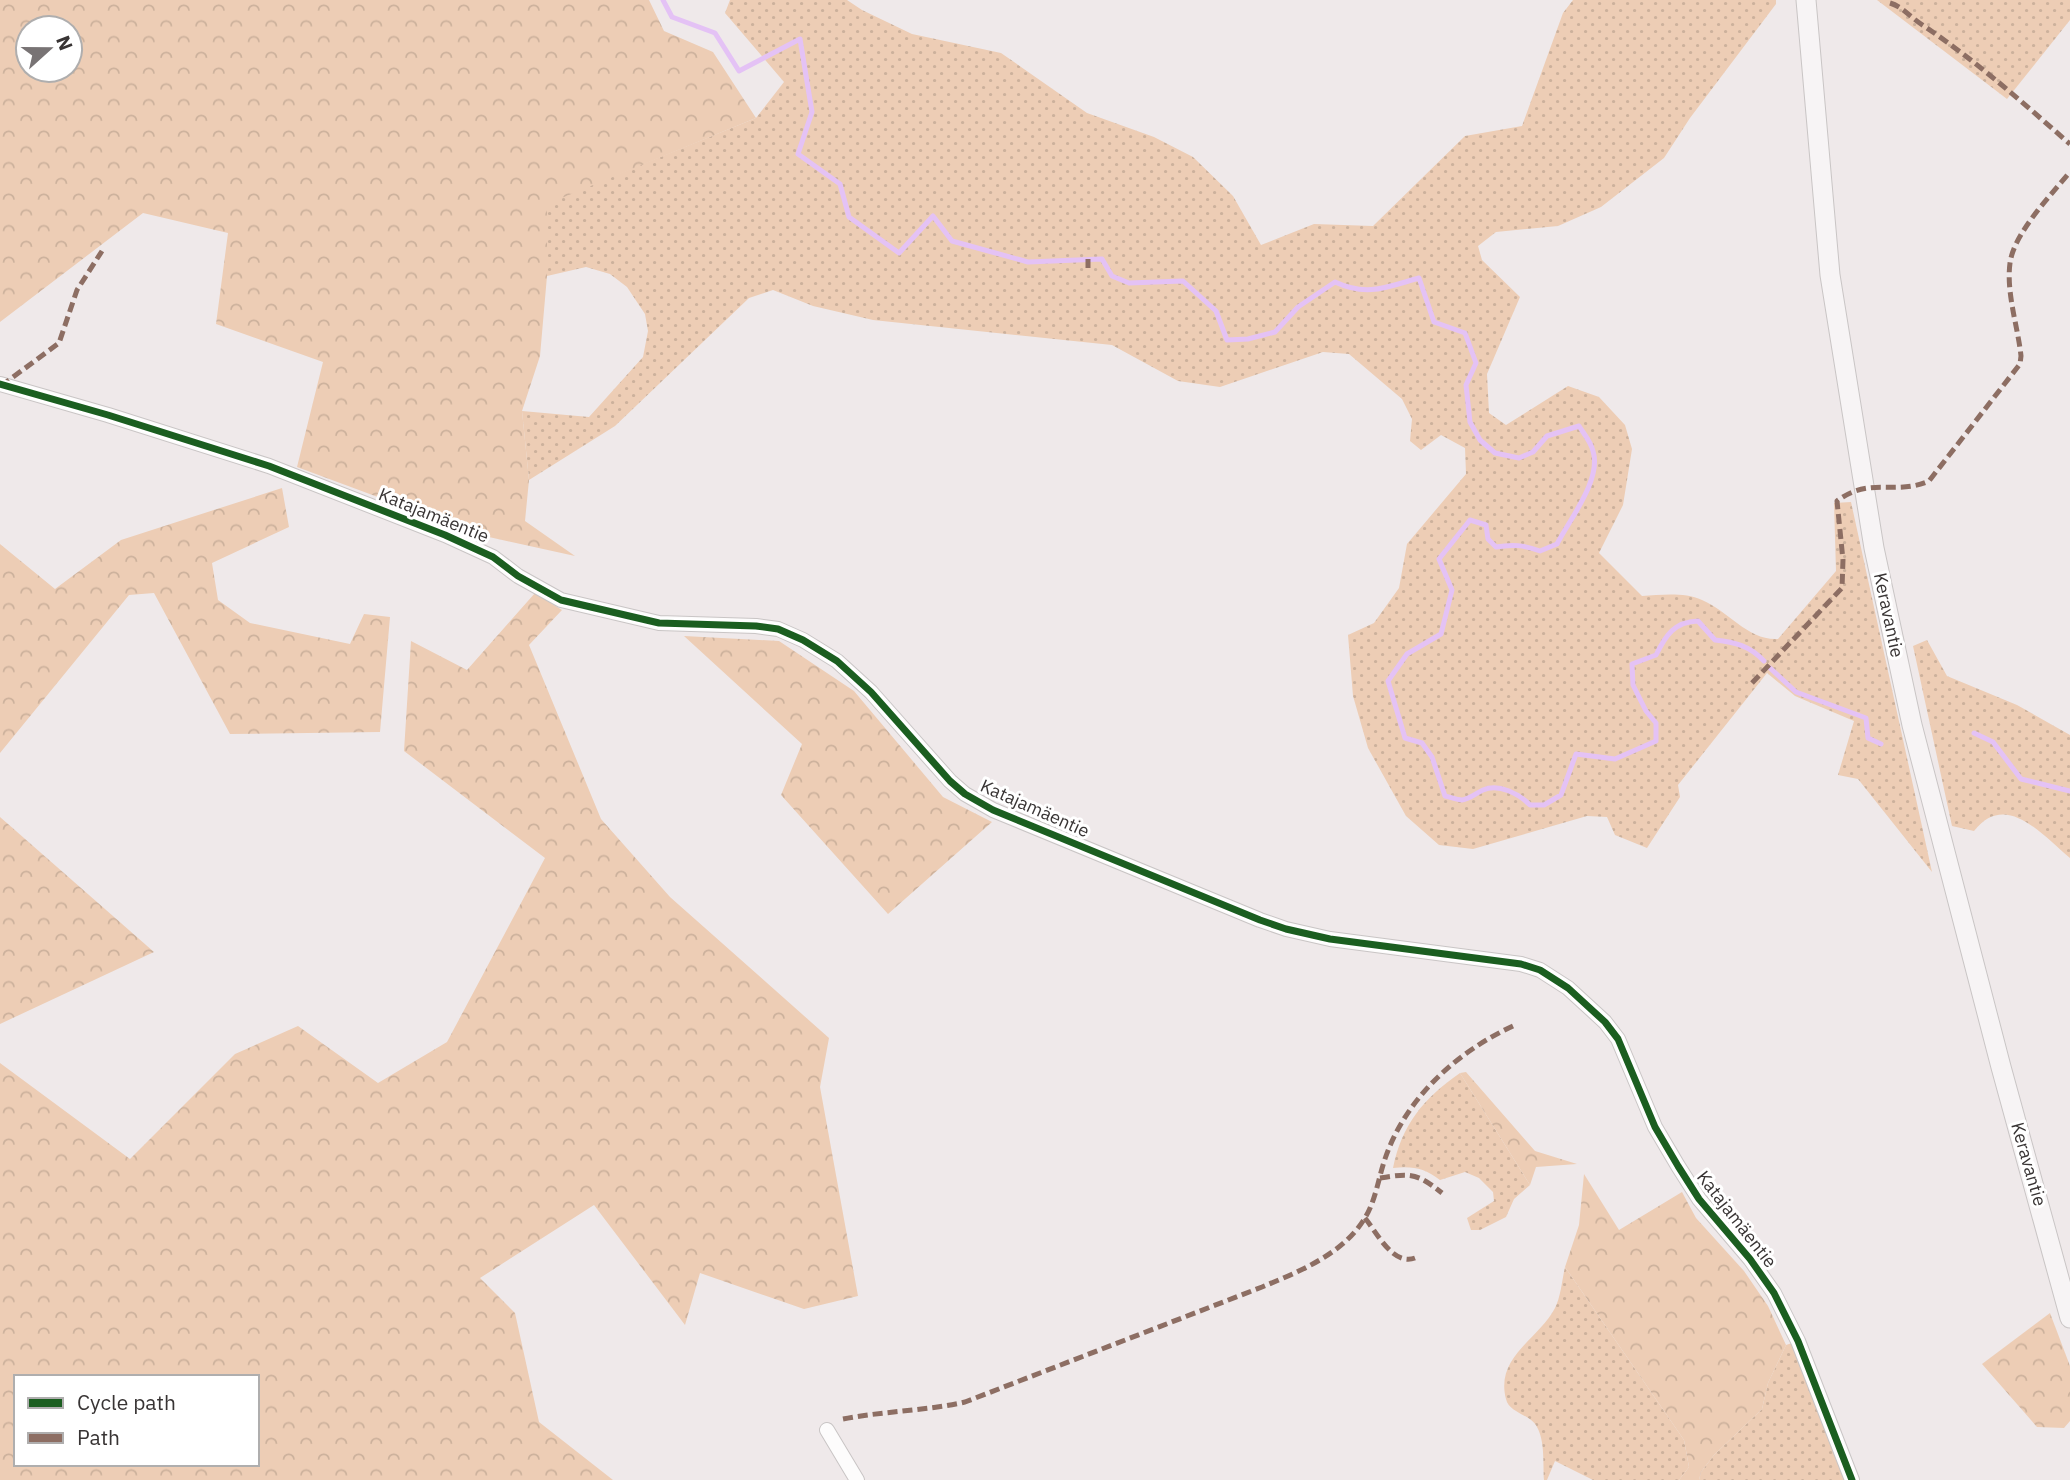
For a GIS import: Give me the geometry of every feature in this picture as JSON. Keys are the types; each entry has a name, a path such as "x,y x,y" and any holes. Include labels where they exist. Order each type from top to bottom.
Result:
{"main road":[{"name":"Keravantie","path":"1806,0 1830,275 1874,548 1912,725 2070,1318"},
{"name":"Keravantie","path":"2044,1216 2070,1289"}],"street":[{"name":"Katajamäentie","path":"0,384 269,466 493,556 518,576 561,600 659,623 778,629 803,640 837,662 871,692 950,781 965,794 993,810 1260,920 1330,939 1484,958 1540,970 1568,988 1605,1022 1618,1038 1655,1127 1678,1166 1699,1199 1750,1259 1774,1293 1798,1341 1852,1480"},
{"path":"827,1430 857,1480"}],"green space":[{"path":"0,0 649,0 664,31 713,52 756,118 547,204 547,276 540,356 522,411 529,480 525,521 575,556 480,535 297,467 323,362 216,324 228,233 143,213 0,322"},
{"path":"730,0 847,0 912,34 1001,53 1087,113 1154,137 1193,157 1233,196 1261,245 1314,224 1373,226 1465,136 1522,126 1563,13 1573,0 1776,0 1776,4 1690,118 1664,158 1601,207 1558,226 1496,232 1478,246 1482,260 1520,297 1487,374 1489,413 1506,425 1568,386 1599,397 1625,425 1632,449 1623,505 1599,553 1642,596 1695,597 1712,605 1748,630 1767,638 1778,639 1836,571 1834,503 1851,502 1932,872 1858,779 1838,775 1854,721 1795,696 1767,673 1678,785 1680,797 1647,848 1615,835 1607,817 1587,816 1473,849 1439,845 1406,816 1368,748 1353,696 1348,635 1374,623 1399,588 1407,544 1466,474 1465,448 1441,435 1421,450 1410,441 1412,419 1402,399 1349,354 1323,352 1220,387 1178,381 1112,345 873,320 813,306 773,290 749,298 615,426 529,480 522,411 589,417 643,357 648,331 645,314 627,287 610,274 586,267 547,276 547,203 756,118 784,82 725,13"},
{"path":"1877,0 2070,0 2070,20 2007,99"},
{"path":"282,488 289,527 212,563 218,600 250,623 350,644 364,614 390,617 380,732 230,734 154,593 129,595 0,753 0,544 55,589 121,540"},
{"path":"535,593 562,610 529,645 601,819 670,897 829,1038 820,1087 858,1296 804,1309 700,1273 685,1325 594,1205 480,1278 515,1313 539,1422 613,1480 0,1480 0,1063 130,1159 235,1054 298,1026 378,1083 447,1042 545,858 404,751 411,641 467,670"},
{"path":"684,636 779,641 854,691 943,797 992,822 888,914 781,795 802,744"},
{"path":"1927,640 1947,676 2017,705 2070,735 2070,858 2024,820 2011,815 1986,819 1974,831 1952,826 1913,646"},
{"path":"0,817 154,952 0,1024"},
{"path":"1466,1072 1535,1151 1577,1164 1536,1167 1530,1185 1460,1073"},
{"path":"1460,1073 1530,1185 1514,1199 1506,1217 1480,1230 1471,1230 1467,1218 1494,1201 1493,1192 1479,1178 1465,1172 1440,1180 1418,1169 1393,1168 1402,1138 1416,1113"},
{"path":"1584,1174 1619,1230 1682,1192 1696,1218 1744,1271 1768,1306 1786,1345 1768,1383 1762,1409 1714,1455 1701,1472 1699,1480 1679,1480 1689,1467 1684,1440 1565,1267 1579,1225"},
{"path":"1565,1267 1684,1440 1689,1467 1679,1480 1593,1480 1555,1461 1547,1480 1544,1480 1540,1433 1530,1419 1508,1404 1504,1384 1512,1360 1555,1308"},
{"path":"2050,1313 2070,1366 2070,1421 2064,1428 2037,1427 1982,1364"},
{"path":"1798,1341 1852,1480 1699,1480 1701,1472 1714,1455 1762,1409 1768,1383 1786,1345"}],"waterway":[{"path":"663,0 672,17 715,33 739,71 800,39 812,112 798,154 840,184 849,217 899,253 933,216 952,241 1028,262 1102,259 1112,276 1129,283 1183,281 1216,311 1227,340 1248,339 1275,332 1298,307 1335,282 1346,287 1367,290 1419,278 1434,322 1465,333 1476,363 1466,385 1470,422 1480,440 1495,453 1519,458 1533,452 1547,436 1579,426 1592,448 1595,462 1593,474 1583,499 1557,544 1540,551 1529,547 1496,547 1488,539 1486,525 1470,520 1439,559 1452,590 1441,634 1407,654 1388,681 1405,738 1422,743 1432,757 1445,796 1462,800 1483,790 1496,788 1515,794 1530,805 1544,805 1561,795 1576,754 1615,759 1656,741 1656,723 1646,711 1633,685 1632,664 1656,655 1667,636 1683,624 1698,621 1715,640 1742,646 1764,661"},
{"path":"1770,668 1796,692 1866,718 1868,738 1881,744"},
{"path":"1974,733 1993,742 2021,779 2070,791"}],"marked path":[{"path":"1890,3 1979,66 2070,144"},
{"path":"1752,683 1842,588 1843,560 1837,501 1861,489 1905,487 1929,481 2020,364 2009,274 2013,251 2034,215 2070,172"},
{"path":"1,386 59,343 77,290 102,251"},
{"path":"1088,259 1088,268"},
{"path":"843,1419 965,1402 1262,1287 1318,1261 1343,1244 1363,1221 1371,1206 1395,1135 1421,1096 1436,1079 1472,1049 1513,1026"},
{"path":"1380,1178 1413,1176 1442,1193"},
{"path":"1365,1218 1393,1253 1407,1259 1415,1258"}],"cycle path":[{"path":"0,384 269,466 445,535 493,557 518,576 561,600 659,623 778,629 803,640 837,661 871,692 950,781 965,794 993,810 1260,920 1330,939 1521,964 1540,970 1568,988 1605,1022 1618,1039 1655,1127 1678,1166 1699,1199 1750,1259 1774,1293 1798,1341 1852,1480"}]}
